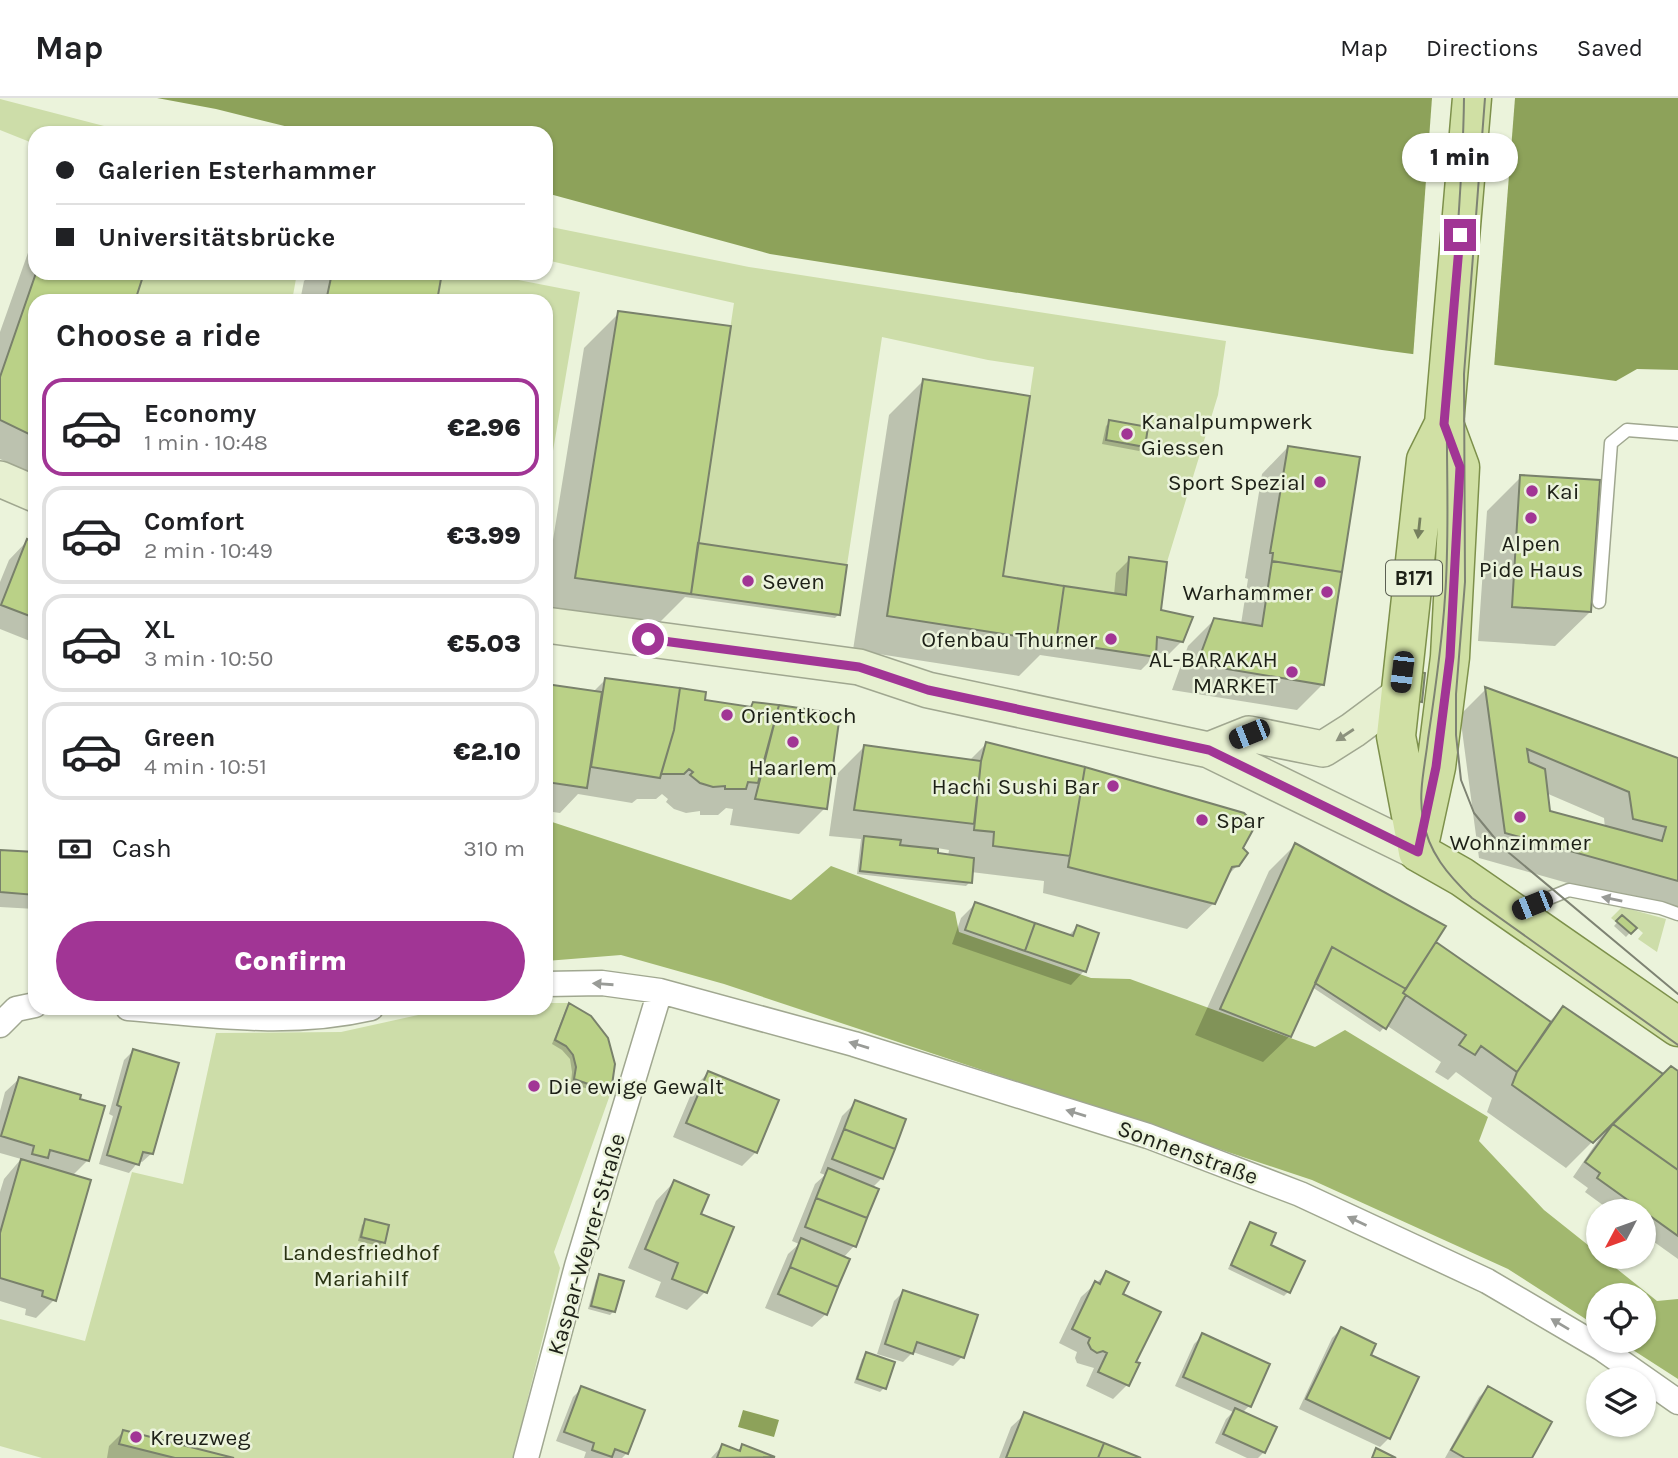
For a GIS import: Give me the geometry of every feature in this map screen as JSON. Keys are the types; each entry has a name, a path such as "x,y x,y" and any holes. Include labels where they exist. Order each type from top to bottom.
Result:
{"main road":[{"name":"B171","path":"1418,852 1396,736 1426,460 1444,424 1472,98"},
{"name":"B171","path":"1418,852 1436,767 1450,657 1460,467 1444,424"},
{"path":"1418,852 1462,877 1678,1027"}],"street":[{"path":"0,479 28,491"},
{"path":"553,626 859,667 928,690 1209,750 1418,852"},
{"path":"1209,750 1249,734 1323,749 1400,695"},
{"name":"Sonnenstraße","path":"553,984 602,983 660,990 855,1044 1115,1125 1300,1194 1487,1281 1601,1348 1678,1402"},
{"name":"Kaspar-Weyrer-Straße","path":"526,1458 577,1266 660,990"},
{"path":"0,1025 16,1010 28,1007"},
{"path":"210,1015 269,1020 342,1015"}],"lane":[{"path":"1599,602 1611,443 1626,430 1678,433"},
{"path":"1513,913 1569,890 1661,908 1678,914"}],"green space":[{"path":"0,99 104,126 28,126 28,141 0,130"},
{"path":"553,227 749,267 1226,341 1218,395 1167,562 1129,557 1126,595 1003,576 1034,367 882,337 847,565 698,543 734,303 553,262"},
{"path":"142,280 296,280 293,294 137,294"},
{"path":"441,280 518,280 580,292 553,451 553,294 438,294"},
{"path":"1622,907 1666,919 1657,952 1638,939 1643,933 1623,915 1616,922 1611,918"},
{"name":"Landesfriedhof Mariahilf","path":"553,1003 569,1003 611,1092 554,1252 560,1268 513,1458 42,1458 0,1446 0,1319 85,1341 132,1172 183,1184 216,1033 341,1032 418,1015 553,1015"}],"shaded area":[{"path":"157,98 1678,98 1678,370 1637,369 1616,381 1382,350 770,254 553,195 553,126 285,126"},
{"path":"553,822 791,900 831,866 955,912 959,932 1091,978 1130,979 1315,1047 1345,1030 1488,1117 1479,1141 1544,1210 1586,1243 1586,1269 1617,1269 1634,1283 1586,1283 1586,1319 1508,1269 1312,1180 724,984 621,955 553,960"},
{"path":"1678,1299 1678,1379 1638,1353 1656,1353 1656,1300"},
{"path":"743,1410 779,1420 774,1437 738,1427"}],"pier":[{"path":"1432,98 1515,98 1494,368 1413,358"}],"building":[{"path":"34,280 142,280 137,294 29,294"},
{"path":"330,280 441,280 438,294 328,294"},
{"path":"28,296 28,434 0,420 0,377"},
{"path":"618,311 731,326 691,594 575,578"},
{"path":"923,379 1030,396 1003,576 1064,586 1056,642 887,616"},
{"name":"Kanalpumpwerk Giessen","path":"1109,420 1148,427 1145,447 1106,440"},
{"path":"1288,446 1360,457 1342,572 1272,561 1273,553 1270,553"},
{"path":"1520,475 1600,480 1591,612 1512,607"},
{"path":"27,539 28,615 1,605"},
{"path":"698,543 847,565 840,615 691,594"},
{"path":"1129,557 1167,562 1161,610 1193,617 1183,642 1157,637 1156,657 1056,642 1064,586 1126,595"},
{"path":"1272,561 1342,572 1324,685 1197,664 1214,618 1262,626"},
{"path":"1419,672 1425,673 1422,702 1416,701"},
{"path":"605,678 680,688 674,730 660,778 591,767"},
{"path":"553,685 602,692 587,788 553,783"},
{"path":"1485,687 1678,758 1678,881 1505,833","holes":["1527,749 1629,792 1633,819 1666,827 1662,841 1550,811 1545,769 1529,762"]},
{"path":"680,688 706,692 705,700 751,707 753,702 779,705 758,783 748,782 746,789 725,789 725,786 713,787 700,783 690,775 693,772 689,769 684,774 661,774 674,730"},
{"path":"779,705 840,714 827,809 755,799"},
{"path":"986,742 1085,767 1070,856 993,846 994,832 974,830 981,761"},
{"path":"864,745 981,761 974,824 854,810"},
{"path":"1085,767 1244,813 1249,818 1254,828 1243,848 1248,853 1239,866 1232,867 1215,904 1068,867"},
{"path":"864,836 901,840 900,845 938,849 938,853 974,858 972,883 860,871"},
{"path":"1295,843 1446,926 1406,989 1332,947 1291,1037 1220,1009"},
{"path":"0,850 28,852 28,894 0,892"},
{"path":"975,902 1035,923 1025,951 965,930"},
{"path":"1622,915 1637,928 1631,934 1616,921"},
{"path":"1035,923 1073,936 1077,925 1099,933 1086,972 1025,951"},
{"path":"1436,942 1551,1022 1517,1072 1481,1046 1475,1055 1459,1045 1466,1035 1403,993"},
{"path":"1332,947 1406,989 1403,993 1406,995 1386,1029 1315,983"},
{"path":"569,1003 591,1016 608,1038 615,1064 611,1092 574,1079 576,1067 573,1055 566,1046 555,1040"},
{"path":"1563,1006 1663,1074 1593,1143 1512,1085 1517,1072"},
{"path":"133,1049 179,1063 153,1154 143,1152 139,1165 107,1155 121,1107 117,1105"},
{"path":"1671,1066 1678,1071 1678,1170 1613,1124"},
{"path":"708,1071 779,1100 757,1153 686,1123"},
{"path":"19,1077 81,1095 80,1099 105,1106 89,1161 50,1150 48,1158 32,1154 34,1146 1,1136"},
{"path":"855,1100 906,1119 895,1149 844,1129"},
{"path":"1613,1124 1678,1170 1678,1236 1656,1220 1656,1199 1626,1199 1597,1178 1600,1173 1585,1162"},
{"path":"844,1129 895,1149 883,1179 832,1159"},
{"path":"21,1159 91,1180 56,1301 42,1296 43,1291 0,1278 0,1233"},
{"path":"828,1168 879,1189 867,1218 816,1198"},
{"path":"674,1180 709,1195 701,1214 734,1227 707,1293 672,1279 678,1263 645,1249"},
{"path":"816,1198 867,1218 856,1247 805,1227"},
{"path":"365,1219 389,1225 385,1243 361,1237"},
{"path":"1250,1222 1276,1233 1271,1245 1305,1261 1290,1293 1231,1265"},
{"path":"801,1238 850,1259 838,1287 790,1267"},
{"path":"790,1267 838,1287 827,1315 778,1294"},
{"path":"1106,1271 1129,1282 1123,1294 1161,1312 1136,1362 1140,1363 1129,1386 1098,1372 1107,1353 1097,1353 1091,1349 1088,1343 1090,1338 1072,1329 1095,1281 1100,1284"},
{"path":"599,1274 624,1281 615,1312 591,1306"},
{"path":"903,1290 978,1315 964,1358 917,1342 913,1354 885,1344"},
{"path":"1341,1327 1376,1344 1371,1355 1419,1377 1390,1439 1306,1399"},
{"path":"1202,1333 1270,1364 1251,1407 1183,1377"},
{"path":"866,1352 895,1362 886,1389 857,1379"},
{"path":"581,1386 645,1410 628,1454 615,1449 612,1457 592,1450 594,1443 564,1432"},
{"path":"1488,1386 1552,1422 1532,1458 1465,1458 1451,1450"},
{"path":"1235,1408 1277,1427 1265,1453 1223,1434"},
{"path":"1024,1412 1104,1443 1098,1458 1006,1458"},
{"name":"Kreuzweg","path":"123,1430 234,1458 175,1458 119,1444"},
{"path":"1104,1443 1141,1458 1098,1458"},
{"path":"722,1444 740,1451 742,1444 775,1457 717,1458"},
{"path":"1376,1448 1396,1458 1372,1458"}],"tram line":[{"path":"1464,98 1447,400 1448,524 1444,615 1422,789 1426,831 1440,862 1472,898 1678,1045"},
{"path":"1485,98 1464,374 1465,582 1456,694 1456,735 1461,780 1474,813 1502,847 1678,994"}],"place":[{"name":"Kanalpumpwerk Giessen","path":"1127,434"},
{"name":"Sport Spezial","path":"1320,482"},
{"name":"Kai","path":"1532,491"},
{"name":"Alpen Pide Haus","path":"1531,518"},
{"name":"Seven","path":"748,581"},
{"name":"Warhammer","path":"1327,592"},
{"name":"Ofenbau Thurner","path":"1111,639"},
{"name":"AL-BARAKAH MARKET","path":"1292,672"},
{"name":"Orientkoch","path":"727,715"},
{"name":"Haarlem","path":"793,742"},
{"name":"Hachi Sushi Bar","path":"1113,786"},
{"name":"Wohnzimmer","path":"1520,817"},
{"name":"Spar","path":"1202,820"},
{"name":"Die ewige Gewalt","path":"534,1086"},
{"name":"Kreuzweg","path":"136,1437"}],"route":[{"path":"648,639 859,667 928,690 1209,750 1418,852 1436,767 1450,657 1460,467 1444,424 1460,235"}]}
